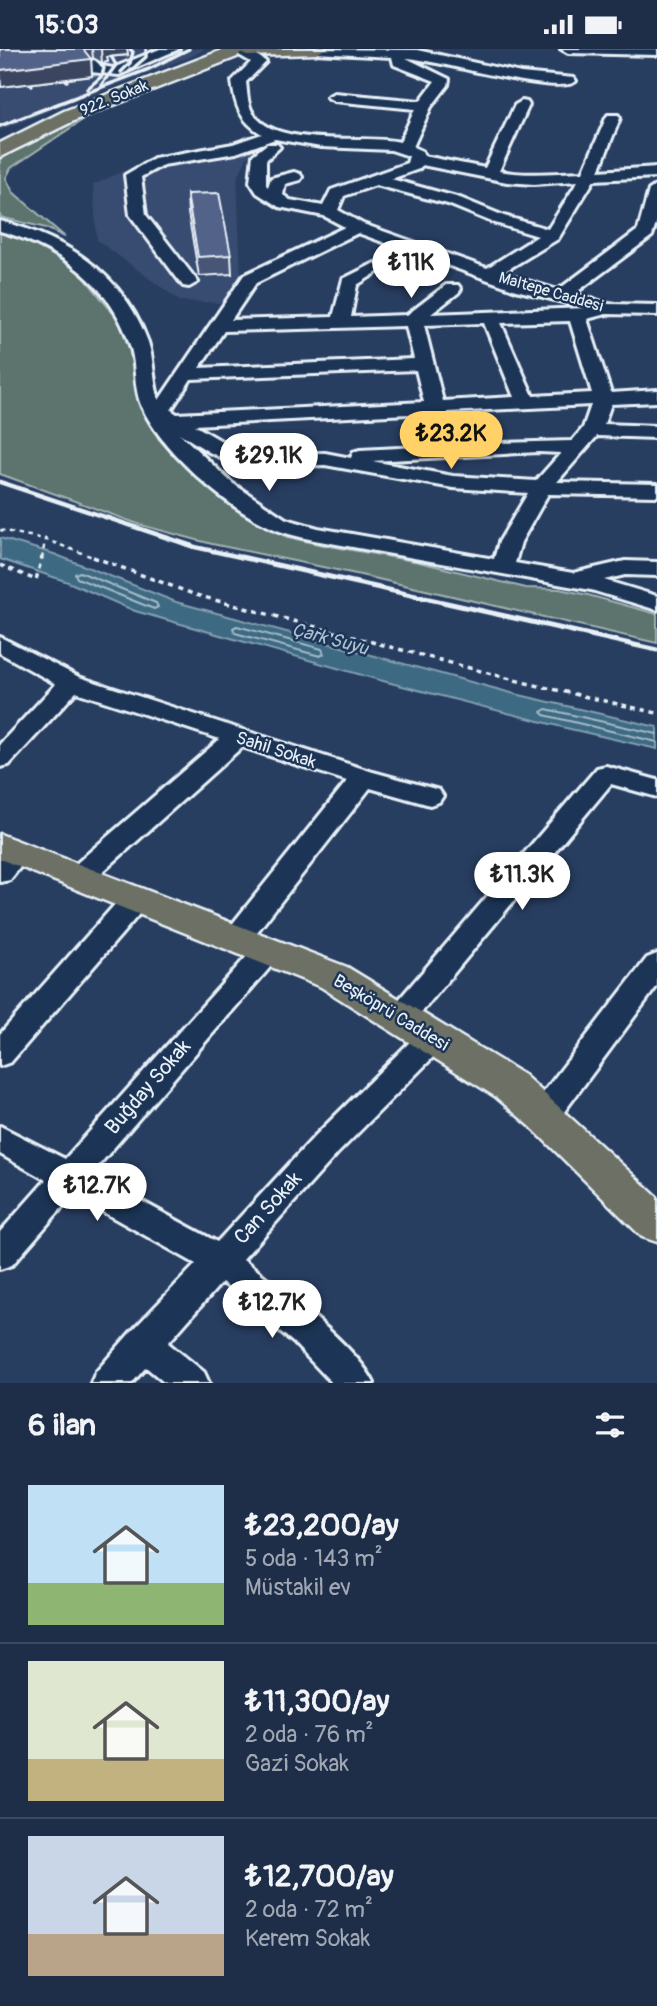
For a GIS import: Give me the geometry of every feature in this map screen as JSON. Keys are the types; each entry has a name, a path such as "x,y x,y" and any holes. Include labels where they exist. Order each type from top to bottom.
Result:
{"main road":[{"name":"922. Sokak","path":"0,134 243,52 315,49"},
{"name":"922. Sokak","path":"0,151 71,115 243,52"},
{"name":"Beşköprü Caddesi","path":"6,857 79,877 334,977 510,1086 544,1115 657,1224"}],"street":[{"path":"94,64 96,69 114,72 172,49"},
{"path":"315,49 438,57 521,77 569,81"},
{"path":"568,49 657,51"},
{"path":"243,52 238,92 247,115 272,141"},
{"path":"330,212 337,193 414,166 410,154 425,106 441,85 442,79 399,62 399,53"},
{"path":"334,97 425,106"},
{"path":"490,174 522,105"},
{"path":"489,274 552,235 590,174 613,118"},
{"path":"272,141 258,158 256,182 261,191 275,197 274,187 277,181 294,177"},
{"path":"188,282 138,215 133,175 159,161 272,141 312,141 394,145 410,154 490,174 534,179 657,172"},
{"path":"376,180 454,201 498,219 552,235"},
{"path":"561,296 646,232 657,190"},
{"name":"Maltepe Caddesi","path":"275,197 285,204 330,212 357,227 489,274 561,296 609,309 656,311"},
{"path":"3,227 57,245 108,285 128,316 139,344 164,429 190,456 243,501 274,521 314,534 572,580 657,603"},
{"path":"161,413 250,279 357,227"},
{"path":"341,321 349,283 375,268"},
{"path":"413,319 452,289"},
{"path":"218,326 578,316 609,309"},
{"path":"503,567 510,542 541,488 592,431 603,399 578,316"},
{"path":"490,317 526,403"},
{"path":"413,319 435,406 452,451"},
{"path":"187,374 425,364"},
{"path":"161,413 526,403 657,396"},
{"path":"161,413 240,460 325,459 575,447"},
{"path":"592,431 657,432"},
{"path":"325,459 453,482 541,488 657,490"},
{"path":"572,580 657,561"},
{"path":"625,568 657,569"},
{"name":"Sahil Sokak","path":"0,644 71,683 364,778 430,796"},
{"path":"0,759 71,683"},
{"path":"79,877 237,738"},
{"path":"400,1018 607,774 657,789"},
{"path":"252,945 364,778"},
{"path":"0,1054 136,899"},
{"name":"Buğday Sokak","path":"0,1255 69,1177 252,945"},
{"path":"544,1115 657,965"},
{"name":"Can Sokak","path":"109,1383 326,1145 433,1038"},
{"path":"0,1139 221,1261 306,1332 356,1383"},
{"path":"143,1343 191,1383"}],"path":[{"path":"0,530 45,538 196,595 522,682 657,713"},
{"path":"0,565 36,580 43,568 45,538"}],"shaded area":[{"path":"0,49 205,49 0,130"},
{"path":"259,138 268,146 248,156 237,178 241,276 222,303 180,301 97,240 93,185 161,154"}],"green space":[{"path":"93,113 11,168 6,178 13,192 65,237 46,228 0,217 0,160 52,129"},
{"path":"0,232 16,233 80,272 132,341 158,438 179,461 258,523 287,537 419,562 526,588 559,589 588,595 657,614 657,643 212,544 141,525 0,474"}],"water":[{"path":"0,538 54,554 176,602 515,694 657,727 657,749 383,681 135,611 68,582 0,559"}],"building":[{"path":"0,49 83,49 91,59 0,70"},
{"path":"219,193 231,255 198,257 187,194"}],"railway":[{"path":"9,49 32,85"},
{"path":"44,49 67,81"},
{"path":"87,89 102,76 104,68 89,49"},
{"path":"102,84 116,65 107,49"},
{"path":"121,72 130,63 133,52 130,49"},
{"path":"129,72 146,57 146,49"},
{"path":"0,126 149,69 189,49"},
{"path":"0,482 195,547 249,559"},
{"path":"241,557 657,650"}],"water label":[{"name":"Çark Suyu","path":"330,639"}]}
